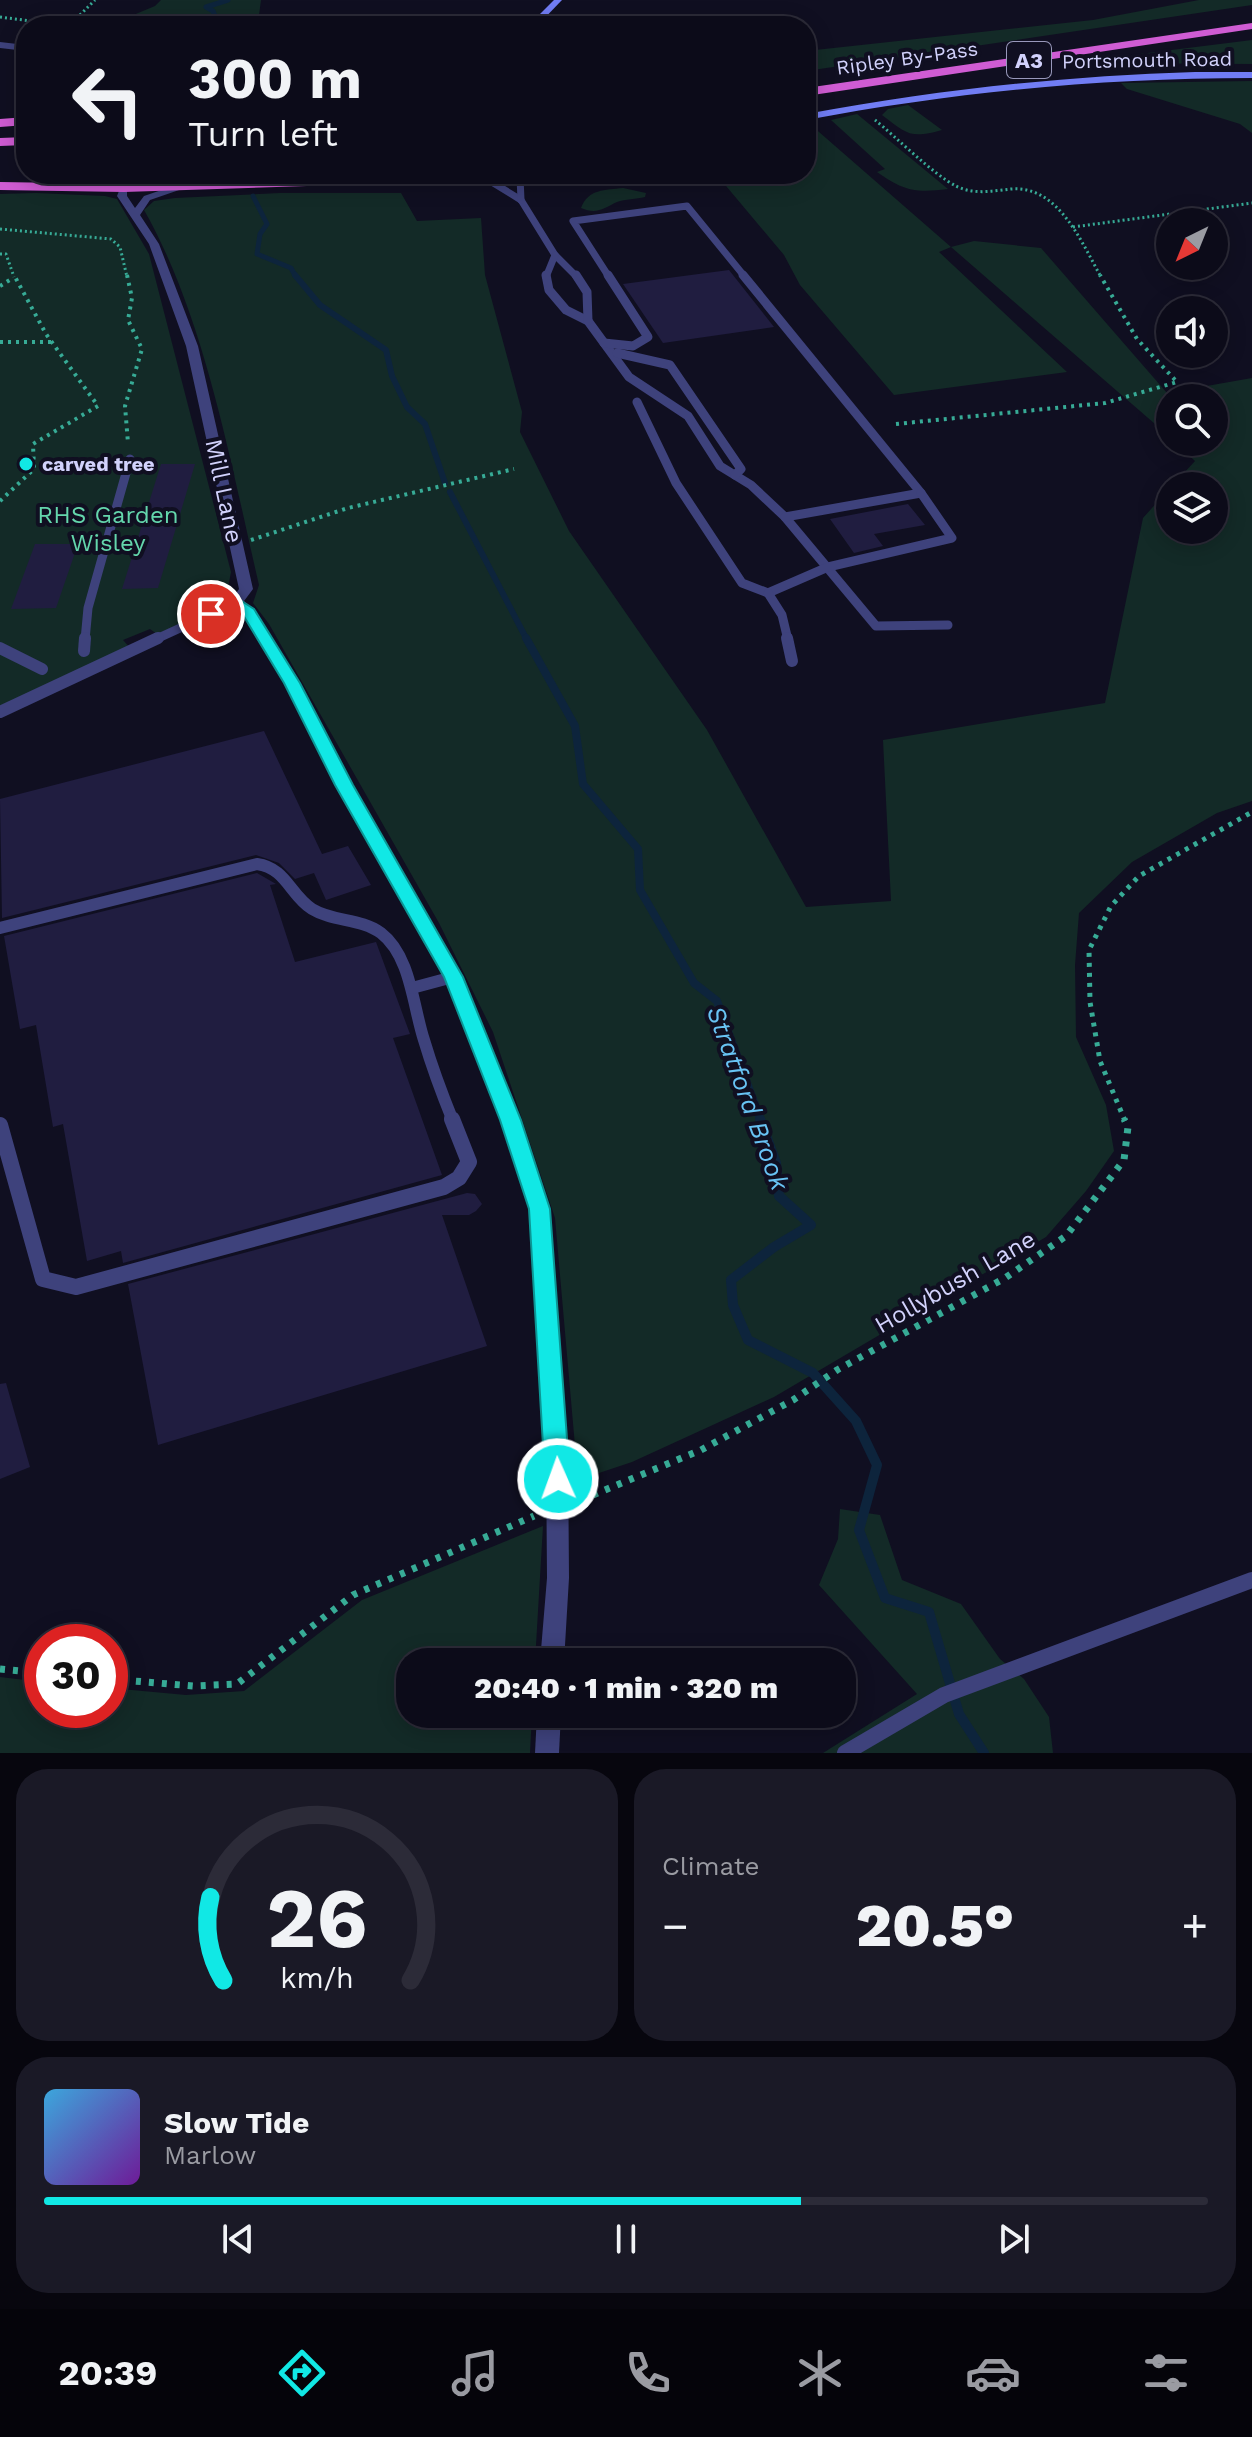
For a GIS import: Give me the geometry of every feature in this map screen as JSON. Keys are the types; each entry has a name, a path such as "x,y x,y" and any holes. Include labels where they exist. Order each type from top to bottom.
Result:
{"highway":[{"name":"Ripley By-Pass","path":"816,77 1252,13"},
{"name":"Ripley By-Pass","path":"816,91 1252,26"},
{"path":"0,186 124,188 270,184"}],"main road":[{"path":"542,16 558,0"},
{"name":"Portsmouth Road","path":"816,115 1028,82 1121,76 1252,75"},
{"path":"124,188 134,184"}],"street":[{"path":"135,215 147,198 179,187"},
{"name":"Mill Lane","path":"124,188 122,196 154,244 192,346 246,589 237,602"},
{"path":"237,602 249,612 292,683 344,785 453,977 510,1120 539,1209 557,1449 553,1648"},
{"path":"547,1753 548,1728"}],"lane":[{"path":"495,184 521,200 555,255 575,273 587,292 588,321"},
{"path":"520,184 521,200"},
{"path":"607,347 640,346 648,337 573,221 687,206 921,493 952,538 828,567 768,593"},
{"path":"555,255 546,275 549,290 566,310 588,321 629,377 688,416 720,466 751,485 785,517 876,626 948,625"},
{"path":"607,347 670,365 741,469 735,475"},
{"path":"637,402 676,483 742,583 768,593 782,615 792,661"},
{"path":"84,651 88,608 130,459"},
{"path":"785,517 921,493"},
{"path":"0,712 237,602"},
{"path":"0,648 42,669"},
{"path":"0,928 257,864 269,865 278,870 308,906 339,920 371,927 385,936 412,988 421,1033 469,1162 459,1178 444,1187 76,1287 43,1279 0,1125"},
{"path":"412,988 453,977"},
{"path":"845,1753 944,1695 1252,1580"}],"path":[{"path":"79,16 95,0"},
{"path":"859,107 956,186 978,192 1023,188 1042,193 1073,227 1137,339 1177,382 1105,403 896,424"},
{"path":"1073,227 1252,203"},
{"path":"0,229 111,239 120,247 132,298 128,320 142,349 125,406 130,459"},
{"path":"0,254 6,254 13,278 51,342 98,406 33,444 34,469 0,501"},
{"path":"0,286 13,278"},
{"path":"0,342 51,342"},
{"path":"235,546 286,527 359,506 514,469"},
{"name":"Hollybush Lane","path":"128,1681 193,1686 237,1684 353,1595 513,1523 558,1509 701,1450 793,1400 837,1370 1005,1278 1066,1236 1124,1160 1128,1127 1100,1061 1090,1002 1089,950 1111,906 1139,876 1252,812"},
{"path":"0,1669 24,1671"}],"green space":[{"path":"161,0 261,0 259,15 131,16 155,6"},
{"path":"1199,0 1252,0 1252,5 816,70 816,50 1093,20"},
{"path":"1252,40 1252,64 1067,63"},
{"path":"1252,81 1252,133 1240,124 1127,89 1121,83"},
{"path":"908,105 942,130 909,133 882,115 888,109"},
{"path":"857,114 948,189 910,189 877,172 885,169 831,120"},
{"path":"816,129 951,247 939,252 1067,372 894,395 800,285 784,255 724,184 816,184"},
{"path":"623,188 646,193 645,197 620,201 596,211 581,208 593,194"},
{"name":"RHS Garden Wisley","path":"36,193 117,199 149,254 231,572 226,598 211,604 208,612 157,634 150,629 123,640 130,648 0,706 0,194"},
{"path":"280,193 401,193 417,221 481,218 485,275 522,412 520,432 569,531 707,730 806,907 891,901 883,740 1105,703 1143,518 1156,504 1156,544 1228,544 1228,472 1185,472 1195,461 1190,456 1228,456 1228,384 1218,384 1252,378 1252,801 1217,813 1132,862 1079,913 1075,965 1076,1037 1106,1105 1114,1151 1086,1191 1046,1237 774,1397 632,1462 578,1480 555,1218 493,1032 439,923 269,624 253,603 259,585 214,393 184,297 144,210 154,201 175,198"},
{"path":"974,241 1041,248 1159,384 1156,384 1156,425 951,247"},
{"path":"840,1509 880,1515 902,1580 961,1604 1000,1659 1024,1679 1049,1717 1053,1753 823,1753 917,1694 819,1585 838,1539"},
{"path":"543,1526 536,1648 396,1648 396,1728 531,1728 530,1753 0,1753 0,1677 24,1680 24,1728 128,1728 128,1690 186,1695 244,1691 362,1600"}],"building":[{"path":"729,270 774,327 663,343 623,284"},
{"path":"161,464 195,464 158,588 122,589"},
{"path":"908,504 925,525 874,534 883,546 854,553 830,519"},
{"path":"35,544 78,544 56,608 11,609"},
{"path":"264,731 322,854 348,846 371,885 326,900 314,873 295,879 279,863 256,855 2,918 0,799"},
{"path":"257,873 276,884 270,885 295,962 376,942 410,1034 393,1038 442,1175 123,1263 121,1251 87,1261 63,1124 53,1127 36,1025 20,1029 4,936"},
{"path":"467,1193 475,1194 482,1204 476,1211 469,1215 442,1215 487,1346 158,1445 128,1284"},
{"path":"6,1383 30,1467 0,1479 0,1384"}],"waterway":[{"name":"Stratford Brook","path":"215,16 206,7 228,0"},
{"name":"Stratford Brook","path":"253,196 267,224 260,234 257,254 291,268 296,277"},
{"name":"Stratford Brook","path":"295,275 320,305 386,350 392,376 407,407 425,424 445,483"},
{"name":"Stratford Brook","path":"450,492 527,640"},
{"name":"Stratford Brook","path":"526,638 575,726 583,784 638,849 640,890 694,983 717,1001 761,1121"},
{"name":"Stratford Brook","path":"760,1119 776,1163 779,1196 811,1225 774,1247 731,1280 733,1305 748,1340 813,1373 856,1421 877,1465 859,1530 885,1598 929,1612 959,1714 984,1753"}],"place":[{"name":"carved tree","path":"26,464"}],"route":[{"path":"211,614 237,602 249,612 292,683 344,785 453,977 488,1063 539,1209 558,1479"}]}
